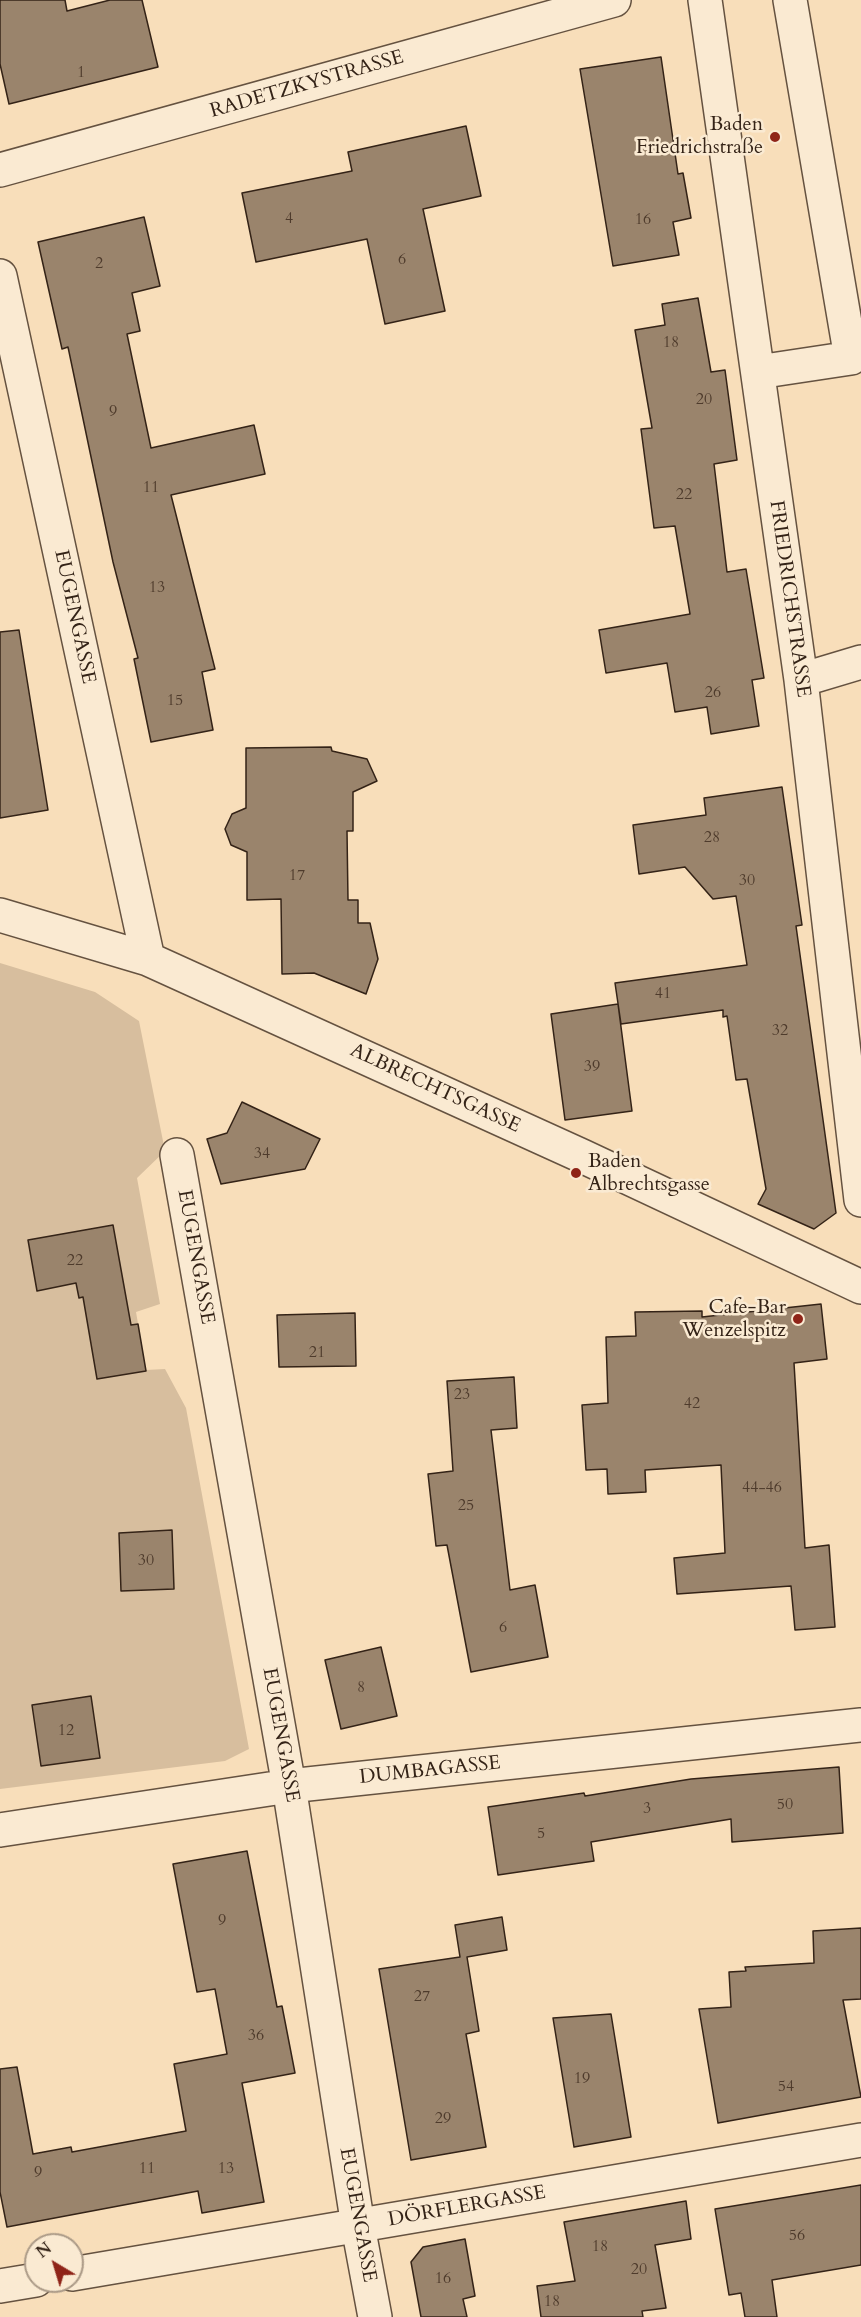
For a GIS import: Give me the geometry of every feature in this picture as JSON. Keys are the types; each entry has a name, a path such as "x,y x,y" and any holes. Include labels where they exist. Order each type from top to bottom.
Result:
{"street":[{"name":"RADETZKYSTRASSE","path":"0,170 614,0"},
{"name":"FRIEDRICHSTRASSE","path":"705,0 801,680 861,1200"},
{"path":"758,372 851,358 790,0"},
{"name":"EUGENGASSE","path":"0,276 148,959"},
{"path":"801,680 861,662"},
{"name":"ALBRECHTSGASSE","path":"0,915 148,959 593,1161 861,1287"},
{"name":"EUGENGASSE","path":"177,1155 289,1786 358,2226 375,2317"},
{"name":"DUMBAGASSE","path":"0,1830 289,1786 861,1725"},
{"name":"DÖRFLERGASSE","path":"84,2272 861,2140"},
{"path":"0,2286 24,2282"}],"shaded area":[{"path":"0,963 95,992 139,1021 165,1151 137,1178 160,1304 136,1312 146,1370 165,1369 186,1408 249,1749 225,1761 0,1789"}],"building":[{"path":"0,0 65,0 67,11 110,0 142,0 158,67 9,104 0,64"},
{"path":"661,57 678,174 683,173 691,218 673,222 679,255 613,266 580,69"},
{"path":"466,126 481,196 423,209 445,311 385,324 367,239 256,262 242,193 352,171 348,152"},
{"path":"144,217 160,286 132,293 140,331 127,334 151,448 254,425 265,474 171,495 215,669 202,672 213,730 151,742 134,659 138,658 113,562 68,347 62,349 38,242"},
{"path":"698,298 711,372 725,370 737,460 714,464 727,572 746,569 764,678 752,680 759,726 711,734 707,707 675,712 667,663 606,673 599,630 690,614 675,526 654,528 641,429 652,428 635,330 665,325 662,304"},
{"path":"19,630 48,810 0,818 0,632"},
{"path":"331,747 332,751 367,759 377,781 353,792 353,831 347,831 348,900 358,900 358,923 370,923 378,959 366,994 314,973 282,974 281,899 247,900 247,852 231,845 225,829 232,814 246,808 246,748"},
{"path":"782,787 802,925 796,926 836,1213 814,1229 758,1204 766,1189 747,1079 736,1080 727,1016 723,1017 723,1010 621,1024 615,983 747,965 736,896 713,899 685,867 639,874 633,825 706,815 704,798"},
{"path":"618,1004 632,1111 565,1120 551,1014"},
{"path":"242,1102 320,1139 305,1169 221,1184 207,1139 227,1133"},
{"path":"113,1225 131,1325 138,1324 146,1371 97,1379 83,1297 79,1298 76,1283 37,1291 28,1240"},
{"path":"821,1304 827,1359 794,1363 805,1548 829,1545 835,1627 795,1630 791,1586 677,1594 674,1558 725,1553 721,1465 645,1470 646,1492 608,1494 607,1469 586,1470 582,1405 608,1403 606,1337 636,1336 635,1312 702,1311 702,1317"},
{"path":"355,1313 356,1366 279,1367 277,1315"},
{"path":"514,1377 517,1428 491,1430 510,1590 535,1585 548,1657 471,1672 447,1545 436,1546 428,1474 453,1471 447,1381"},
{"path":"172,1530 174,1589 121,1591 119,1533"},
{"path":"381,1647 397,1716 341,1729 325,1660"},
{"path":"91,1696 100,1758 41,1766 32,1705"},
{"path":"839,1767 843,1833 732,1842 731,1819 591,1842 594,1861 498,1875 488,1807 584,1793 585,1796 691,1779"},
{"path":"247,1851 277,2007 282,2006 295,2073 242,2083 264,2202 202,2213 198,2191 7,2227 0,2192 0,2069 17,2067 33,2154 71,2147 72,2152 186,2131 174,2064 227,2054 215,1989 197,1992 173,1864"},
{"path":"502,1917 507,1950 467,1957 479,2031 466,2034 486,2147 411,2160 379,1969 460,1957 455,1925"},
{"path":"861,1928 861,1999 843,2000 861,2097 718,2123 699,2009 731,2007 729,1972 746,1971 745,1967 814,1963 813,1931"},
{"path":"611,2014 631,2137 574,2147 553,2018"},
{"path":"861,2185 861,2265 772,2280 777,2317 745,2317 741,2293 729,2295 715,2209"},
{"path":"686,2201 691,2239 655,2245 666,2308 642,2311 643,2317 541,2317 537,2286 575,2281 564,2222"},
{"path":"465,2239 475,2296 463,2299 467,2317 421,2317 411,2262 423,2247"}],"place":[{"name":"Baden Friedrichstraße","path":"775,137"},
{"name":"Baden Albrechtsgasse","path":"576,1173"},
{"name":"Cafe-Bar Wenzelspitz","path":"798,1319"}]}
